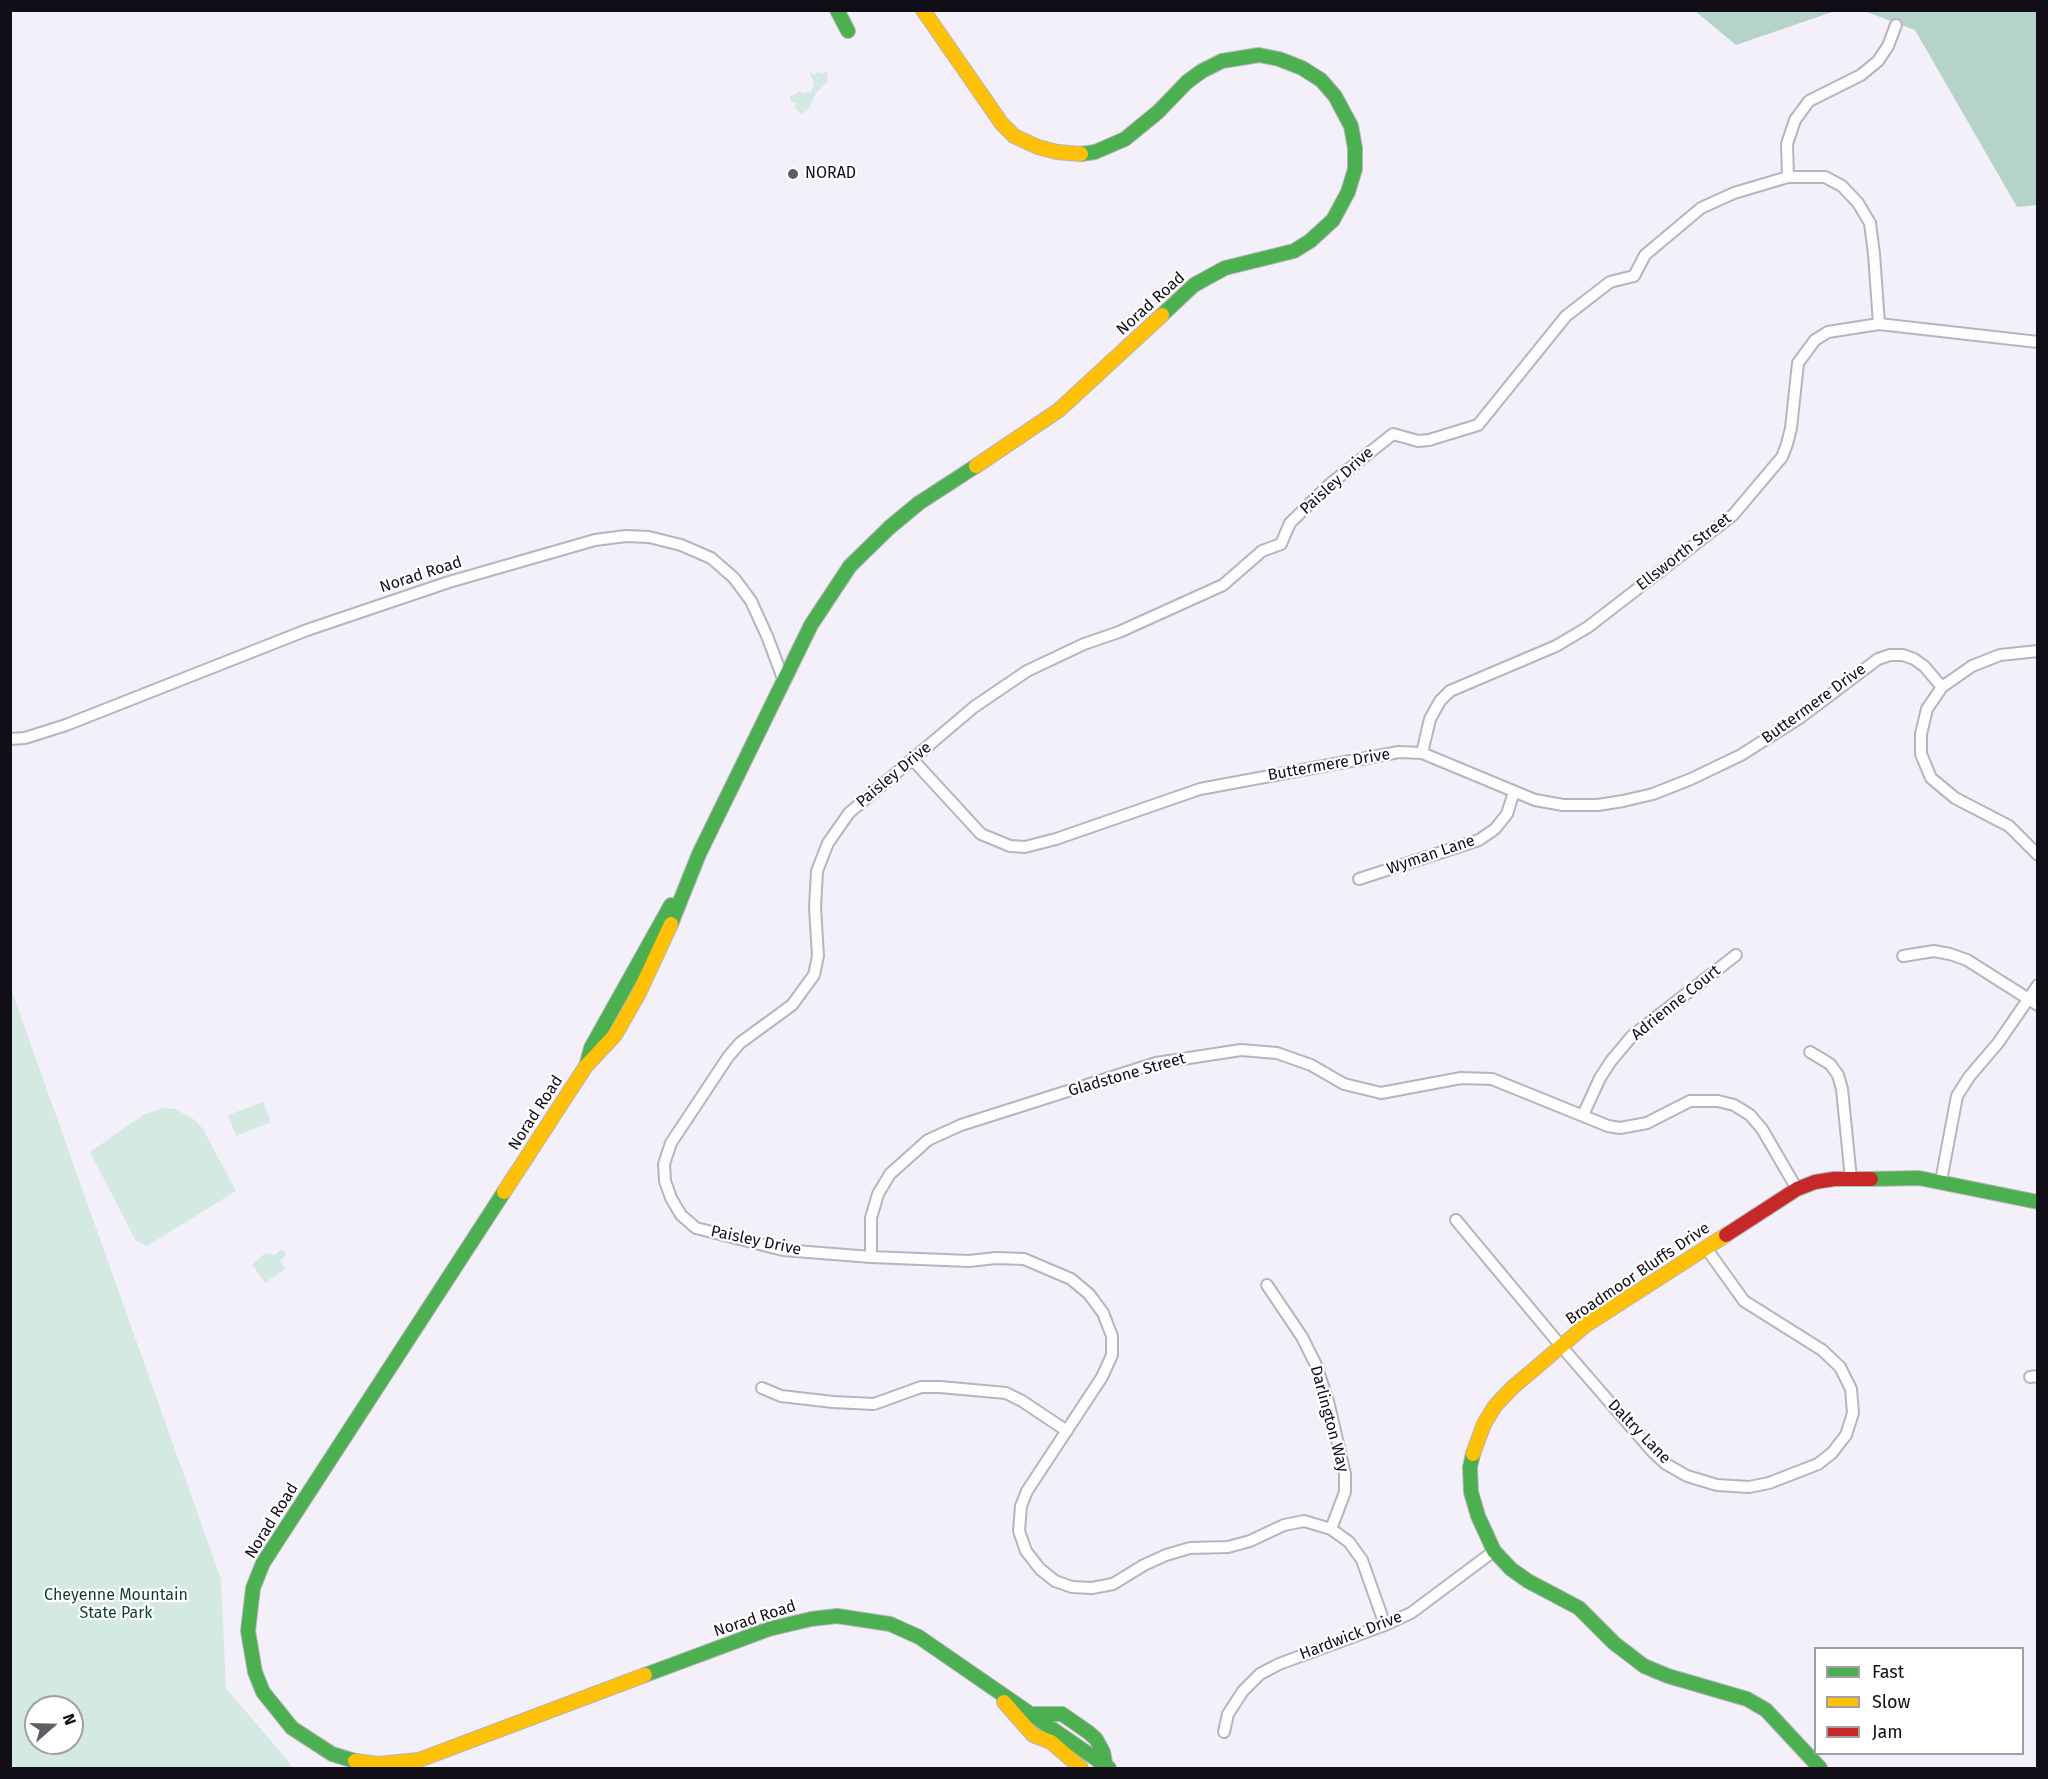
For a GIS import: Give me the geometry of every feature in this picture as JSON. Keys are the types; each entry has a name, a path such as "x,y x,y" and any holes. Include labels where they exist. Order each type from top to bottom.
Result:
{"street":[{"path":"837,10 848,31"},
{"name":"Norad Road","path":"924,10 1002,124 1014,136 1038,147 1057,152 1077,154 1095,152 1125,140 1139,130 1187,82 1222,61 1258,55 1279,59 1302,68 1321,80 1335,96 1351,126 1355,148 1355,169 1348,192 1333,220 1310,241 1294,251 1225,268 1194,285 1050,417 918,503 850,566 811,625 691,873 591,1048 586,1066 263,1563 251,1599 248,1631 255,1672 263,1692 292,1728 314,1744 351,1761 378,1764 399,1763 439,1753 759,1633 812,1619 837,1616 890,1624 919,1637 1108,1768"},
{"path":"1879,324 1870,223 1858,203 1842,186 1825,177 1788,177 1786,144 1795,120 1809,101 1861,75 1878,61 1888,46 1896,25"},
{"name":"Paisley Drive","path":"1385,1625 1362,1560 1349,1542 1330,1529 1304,1521 1284,1525 1250,1541 1228,1547 1190,1548 1166,1555 1113,1584 1092,1588 1072,1587 1055,1581 1040,1569 1026,1551 1019,1530 1021,1506 1027,1491 1102,1377 1112,1355 1112,1336 1103,1313 1089,1294 1071,1279 1024,1259 996,1258 969,1261 783,1250 696,1228 681,1215 671,1198 665,1181 664,1164 671,1143 728,1057 740,1043 792,1005 814,975 818,956 815,907 817,871 828,843 849,813 974,707 1027,671 1084,644 1119,632 1223,585 1262,550 1281,544 1290,524 1324,490 1393,434 1418,441 1429,440 1478,425 1566,316 1610,282 1634,276 1645,255 1701,208 1734,193 1788,177"},
{"name":"Ellsworth Street","path":"1422,753 1430,719 1440,701 1450,691 1556,646 1588,627 1733,515 1782,457 1791,428 1798,363 1815,340 1828,332 1879,324 2037,342"},
{"name":"Norad Road","path":"10,739 25,738 66,725 307,630 448,582 595,540 626,536 649,537 681,544 711,558 735,578 751,601 784,681"},
{"path":"2037,651 2000,655 1972,666 1942,687 1927,709 1921,734 1921,754 1931,778 1955,798 2009,826 2037,855"},
{"name":"Buttermere Drive","path":"913,760 981,834 1010,846 1025,847 1048,842 1200,789 1399,752 1422,753 1535,800 1563,805 1598,805 1653,794 1741,755 1801,717 1878,658 1903,655 1914,659 1924,666 1942,687"},
{"name":"Wyman Lane","path":"1359,879 1479,840 1495,829 1507,813 1514,792"},
{"path":"1903,956 1934,951 1967,960 2033,1002"},
{"name":"Adrienne Court","path":"1583,1115 1600,1078 1632,1036 1736,955"},
{"path":"1941,1181 1957,1096 1969,1077 2033,1002 2037,985"},
{"name":"Gladstone Street","path":"871,1257 871,1218 878,1194 890,1174 928,1140 961,1125 1156,1064 1241,1050 1277,1053 1303,1062 1344,1084 1382,1093 1473,1077 1492,1079 1608,1126 1620,1128 1647,1123 1690,1101 1718,1101 1734,1105 1750,1115 1762,1129 1797,1189"},
{"path":"1810,1052 1830,1064 1838,1075 1842,1089 1851,1179"},
{"name":"Broadmoor Bluffs Drive","path":"1820,1768 1766,1710 1747,1699 1668,1676 1644,1666 1614,1643 1579,1608 1528,1581 1511,1569 1494,1551 1478,1516 1472,1492 1470,1467 1475,1446 1495,1406 1512,1388 1586,1324 1797,1189 1815,1182 1898,1177 1941,1181 2037,1202"},
{"name":"Daltry Lane","path":"1456,1220 1561,1346 1652,1451 1666,1464 1687,1476 1717,1485 1749,1487 1769,1483 1818,1464 1832,1453 1846,1435 1853,1413 1851,1389 1840,1367 1822,1350 1744,1300 1706,1248"},
{"name":"Darlington Way","path":"1267,1285 1280,1301 1307,1346 1328,1401 1346,1474 1345,1492 1330,1529"},
{"path":"762,1388 781,1396 874,1404 921,1387 1006,1393 1067,1431"},
{"name":"Hardwick Drive","path":"1224,1732 1228,1714 1243,1691 1260,1674 1279,1664 1385,1625 1411,1613 1494,1551"},
{"name":"Norad Road","path":"971,1672 1005,1703 1033,1735 1051,1742 1062,1754 1081,1768"}],"green space":[{"path":"1695,11 1835,11 1736,45"},
{"path":"1864,11 2037,11 2037,205 2017,207 1915,30"},
{"path":"819,71 822,74 827,72 828,82 816,93 808,110 801,114 794,107 796,103 791,102 790,97 800,91 811,92 814,82 810,72 814,75"},
{"name":"Cheyenne Mountain State Park","path":"10,986 221,1579 226,1688 294,1768 11,1768"},
{"path":"263,1102 271,1122 236,1136 228,1115"},
{"path":"163,1108 175,1109 195,1120 203,1129 236,1191 147,1246 136,1241 90,1152 143,1115"},
{"path":"281,1249 287,1254 280,1261 285,1269 265,1283 252,1265 265,1253 275,1255"}],"traffic: fast":[{"path":"837,10 848,31"},
{"path":"1081,154 1095,152 1125,139 1202,71 1222,61 1259,55 1279,59 1302,68 1321,80 1335,96 1351,126 1355,148 1355,169 1348,192 1333,220 1310,241 1294,251 1225,268 1194,285 1162,315"},
{"path":"671,924 699,854 811,625 850,566 890,527 919,503 976,466"},
{"path":"587,1063 591,1048 671,905"},
{"path":"1871,1179 1919,1178 2038,1202"},
{"path":"355,1761 332,1754 292,1728 263,1692 255,1672 248,1631 253,1588 263,1563 504,1192"},
{"path":"1473,1454 1470,1467 1471,1492 1478,1516 1494,1551 1511,1569 1528,1581 1579,1608 1614,1643 1644,1666 1668,1676 1747,1699 1766,1710 1820,1768"},
{"path":"645,1675 769,1629 811,1619 837,1616 890,1624 919,1637 1109,1768"},
{"path":"1032,1714 1062,1714 1088,1732 1096,1739 1103,1752 1106,1767"}],"traffic: slow":[{"path":"923,10 1002,124 1014,136 1038,147 1057,152 1081,154"},
{"path":"976,466 1059,410 1162,315"},
{"path":"504,1192 586,1066 615,1035 639,993 671,924"},
{"path":"1473,1454 1484,1424 1495,1406 1512,1388 1586,1325 1726,1235"},
{"path":"355,1761 378,1764 419,1760 645,1675"},
{"path":"1004,1702 1033,1735 1051,1742 1081,1768"}],"traffic: jam":[{"path":"1726,1235 1797,1189 1815,1182 1834,1179 1871,1179"}],"place":[{"name":"NORAD","path":"793,174"}]}
